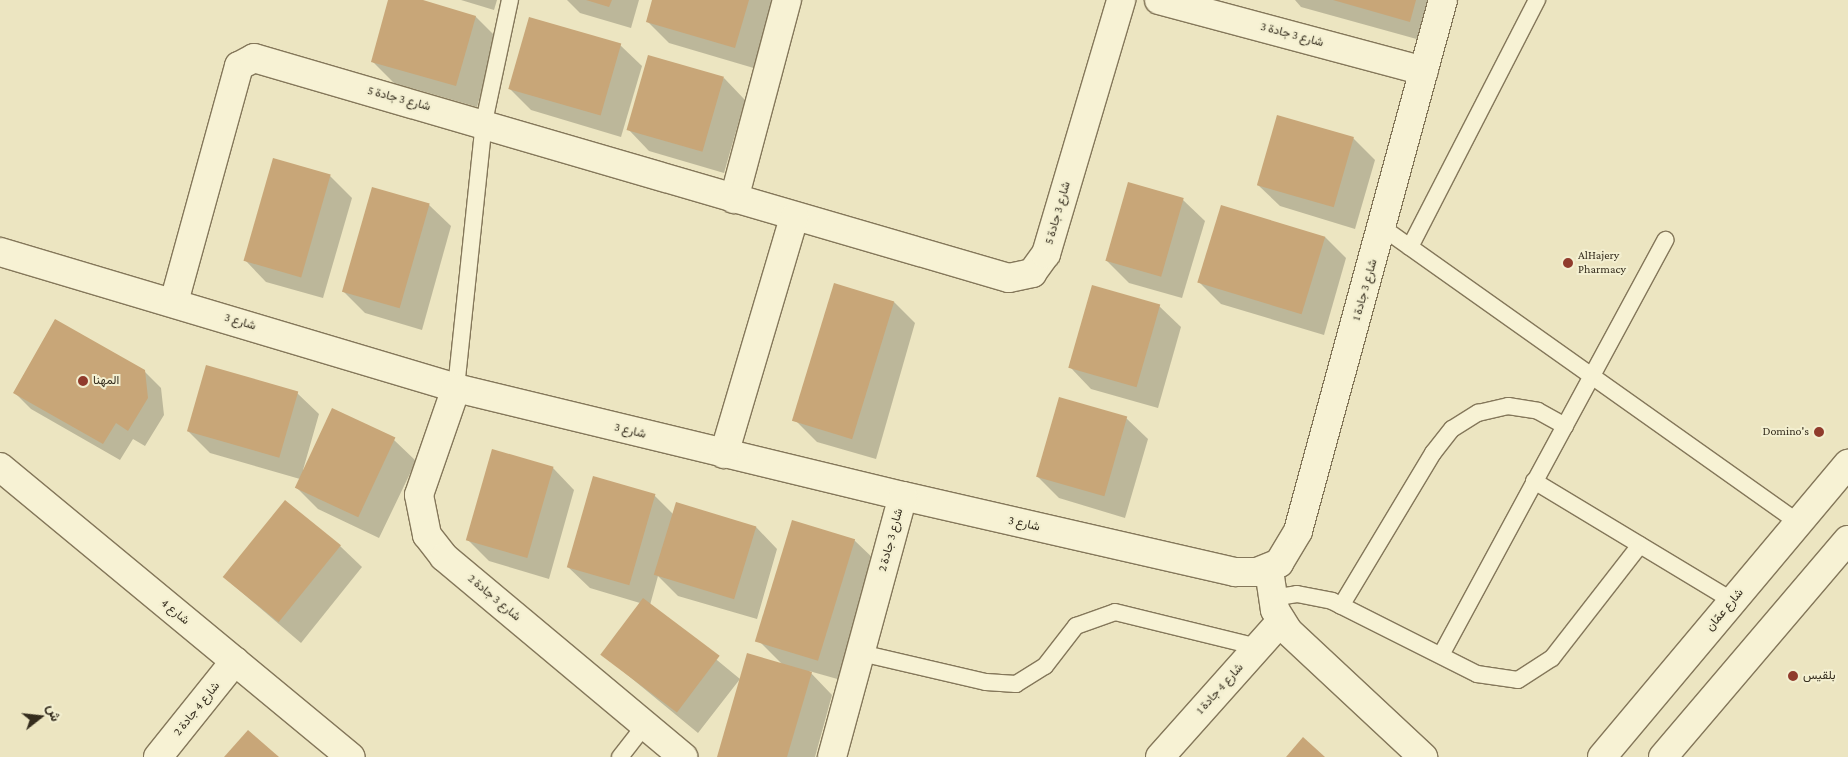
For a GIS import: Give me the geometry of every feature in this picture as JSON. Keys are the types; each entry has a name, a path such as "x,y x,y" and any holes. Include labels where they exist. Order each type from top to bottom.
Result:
{"street":[{"path":"734,199 787,0"},
{"name":"شارع 3 جادة 5","path":"174,302 239,66 254,58 484,122 794,217 1009,278 1032,273 1046,254 1121,0"},
{"name":"شارع 3 جادة 3","path":"1159,0 1424,70"},
{"name":"شارع 3 جادة 1","path":"1269,570 1287,554 1298,531 1383,228 1443,0"},
{"path":"724,454 794,217"},
{"name":"شارع 3","path":"0,252 174,302 456,388 724,454 1235,572 1269,570"},
{"name":"شارع 3 جادة 2","path":"456,388 418,495 427,535 444,556 683,757"},
{"name":"شارع عمّان","path":"1602,757 1848,464"},
{"name":"شارع 4","path":"0,467 351,757"},
{"name":"شارع 3 جادة 2","path":"832,757 903,496"},
{"path":"1663,757 1848,540"},
{"path":"1269,570 1276,610 1423,757"},
{"name":"شارع 4 جادة 1","path":"1160,757 1258,647 1276,610"},
{"name":"شارع 4 جادة 2","path":"158,757 235,661"}],"lane":[{"path":"456,388 484,122 510,0"},
{"path":"1410,247 1537,0"},
{"path":"1383,228 1798,523"},
{"path":"1441,656 1665,240"},
{"path":"1341,606 1432,453 1452,429 1478,413 1508,406 1538,410 1565,426"},
{"path":"1534,481 1733,601"},
{"path":"1276,610 1315,596 1341,606 1490,679 1531,675 1552,658 1640,545"},
{"path":"861,653 1001,685 1016,684 1045,666 1076,626 1115,612 1258,647"},
{"path":"620,757 645,725"}],"building":[{"path":"388,0 423,0 476,16 456,86 371,62"},
{"path":"586,0 612,0 609,7"},
{"path":"652,0 749,0 735,48 646,22"},
{"path":"1333,0 1416,0 1410,22"},
{"path":"529,17 621,43 601,116 508,89"},
{"path":"648,55 724,77 702,152 627,130"},
{"path":"1277,115 1354,137 1334,207 1257,185"},
{"path":"273,158 331,175 301,277 244,261"},
{"path":"1128,182 1184,198 1161,277 1105,261"},
{"path":"372,187 430,204 400,308 342,292"},
{"path":"1221,205 1325,237 1302,314 1197,282"},
{"path":"834,283 894,301 852,439 792,421"},
{"path":"1092,285 1160,305 1137,387 1068,368"},
{"name":"المهنا","path":"55,319 145,370 148,398 128,431 116,423 103,444 13,393"},
{"path":"206,365 298,391 279,458 187,431"},
{"path":"1059,397 1127,417 1104,496 1036,477"},
{"path":"332,408 395,438 358,517 295,488"},
{"path":"492,449 554,467 527,558 466,540"},
{"path":"593,476 655,494 629,585 567,567"},
{"path":"285,500 341,545 279,622 223,577"},
{"path":"676,502 756,527 734,599 654,575"},
{"path":"792,520 855,539 818,661 755,641"},
{"path":"643,598 720,656 677,712 600,655"},
{"path":"747,653 812,672 787,757 717,757"},
{"path":"248,730 279,757 224,757"},
{"path":"1303,737 1325,757 1286,757"}],"place":[{"name":"AlHajery Pharmacy","path":"1568,263"},
{"name":"المهنا","path":"83,381"},
{"name":"Domino's","path":"1819,432"},
{"name":"بلقيس","path":"1793,676"}]}
